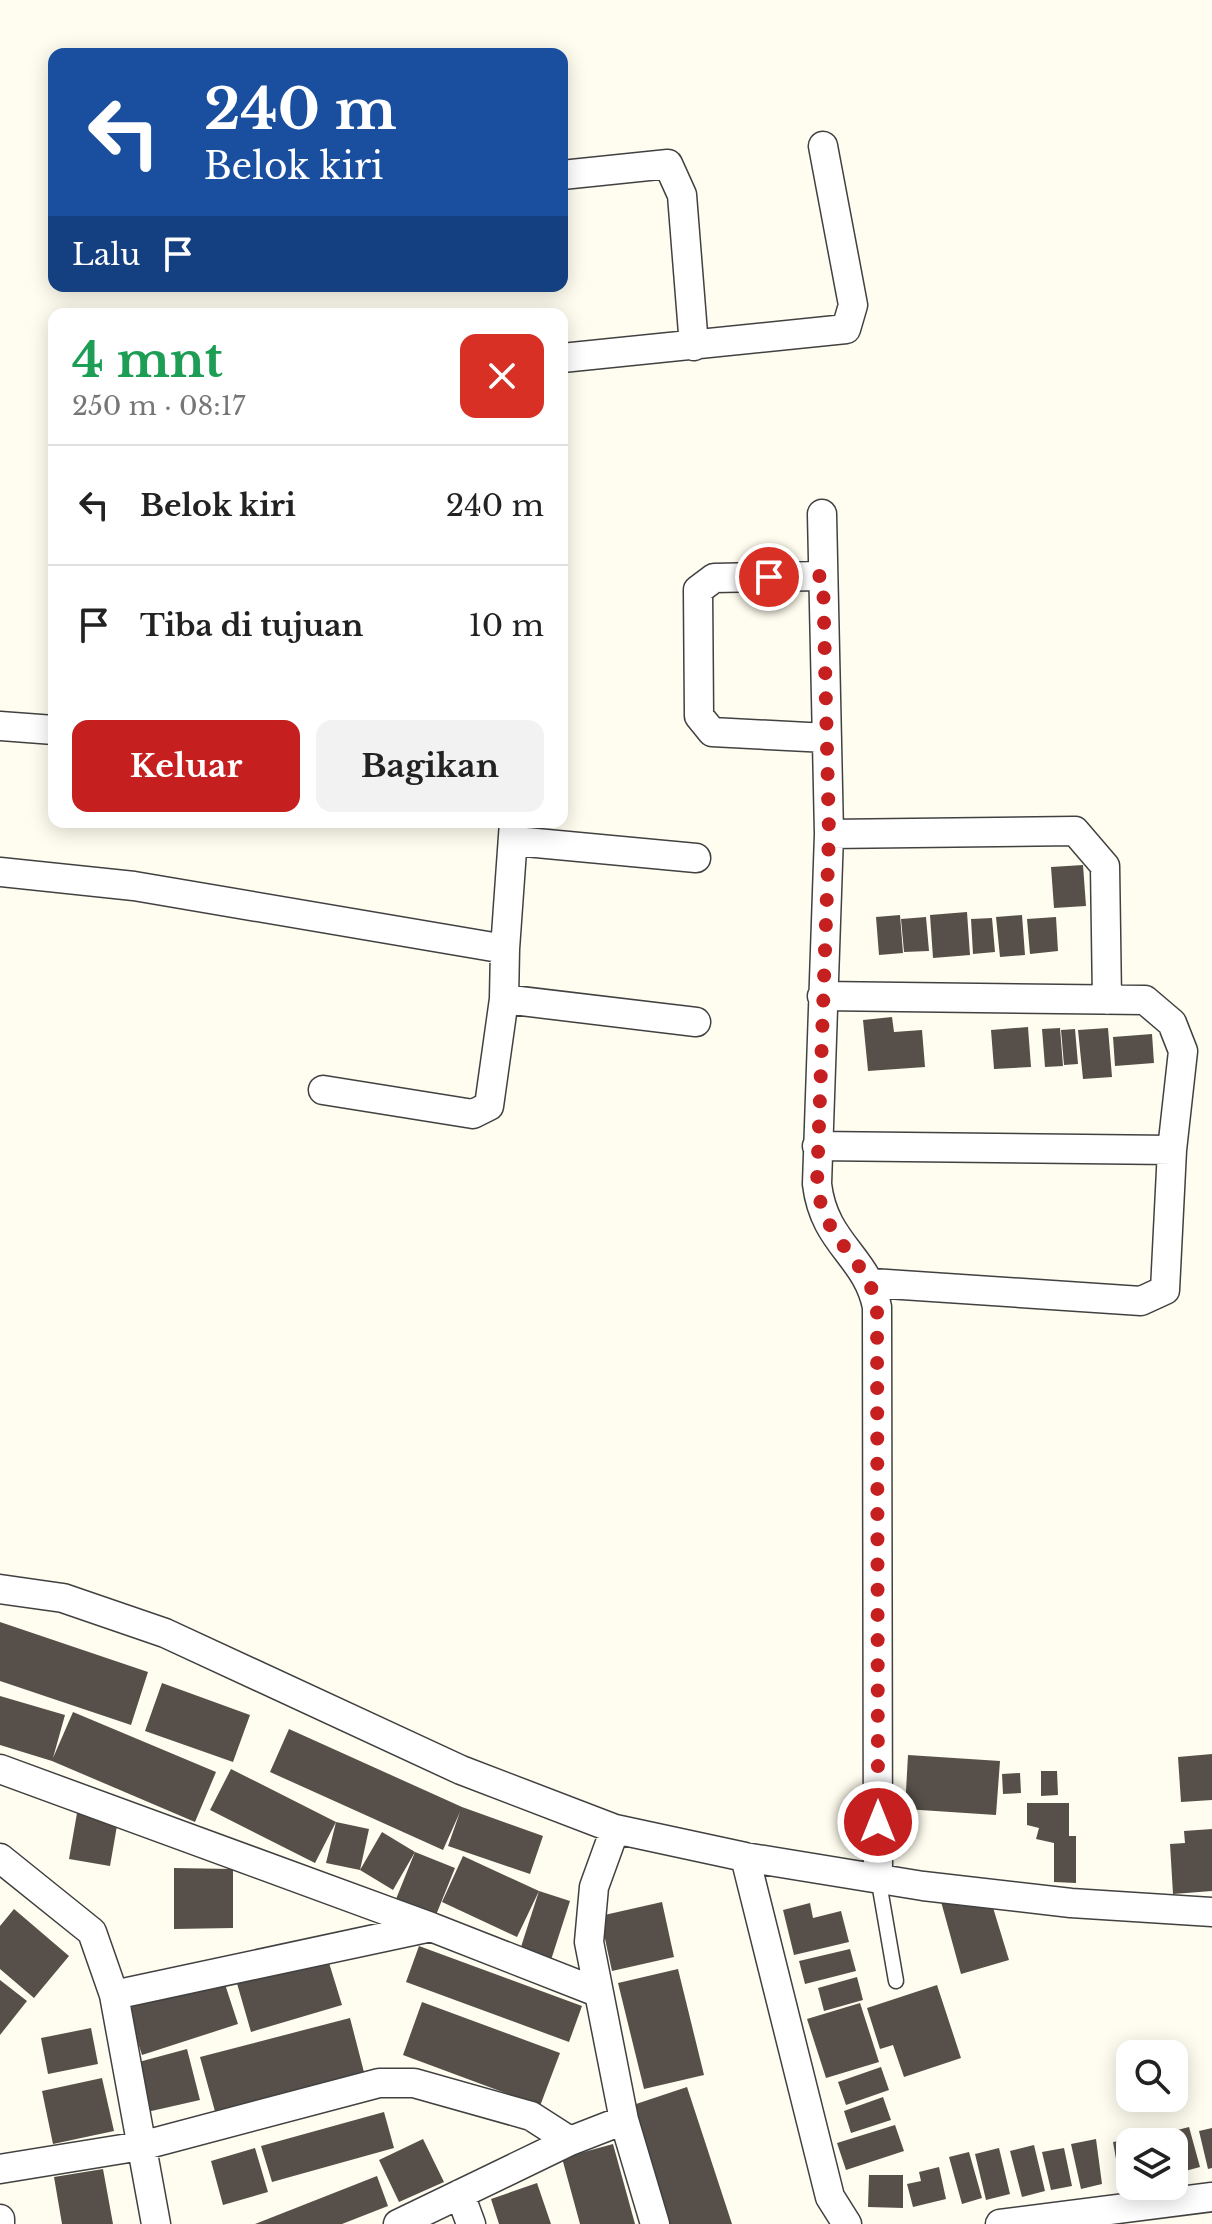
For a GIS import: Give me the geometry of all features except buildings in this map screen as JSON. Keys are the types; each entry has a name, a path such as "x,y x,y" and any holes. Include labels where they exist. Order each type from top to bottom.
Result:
{"street":[{"path":"568,357 846,329 853,305 823,146"},
{"path":"568,174 668,164 682,195 694,346"},
{"path":"822,514 829,834 817,1146 820,1212 838,1243 872,1283 877,1307 878,1877"},
{"path":"823,576 714,578 698,590 699,716 712,732 827,738"},
{"path":"0,726 48,730"},
{"path":"323,1090 473,1114 489,1106 504,999 514,831 696,858"},
{"path":"829,834 1075,831 1105,866 1107,1000"},
{"path":"0,872 134,886 505,949"},
{"path":"822,996 1145,1000 1172,1023 1183,1051 1172,1150 1165,1290 1141,1301 872,1283"},
{"path":"504,999 696,1022"},
{"path":"817,1146 1172,1150"},
{"path":"0,1589 63,1598 165,1633 461,1770 615,1829 745,1857 878,1877 1071,1903 1212,1912"},
{"path":"0,1769 431,1927 597,1992"},
{"path":"615,1829 594,1887 589,1942 624,2120 655,2224"},
{"path":"745,1857 830,2197 847,2224"},
{"path":"0,1858 46,1897 84,1922 92,1932 114,1995 156,2224"},
{"path":"114,1995 431,1927"},
{"path":"0,2169 141,2146 379,2083 414,2083 531,2116 570,2141"},
{"path":"398,2224 570,2141 624,2120"},
{"path":"460,2194 471,2224"},
{"path":"1000,2224 1212,2197"}],"lane":[{"path":"878,1877 896,1981"}],"route":[{"path":"769,577 823,576 829,834 817,1184 820,1212 838,1243 872,1283 877,1307 878,1822"}]}
